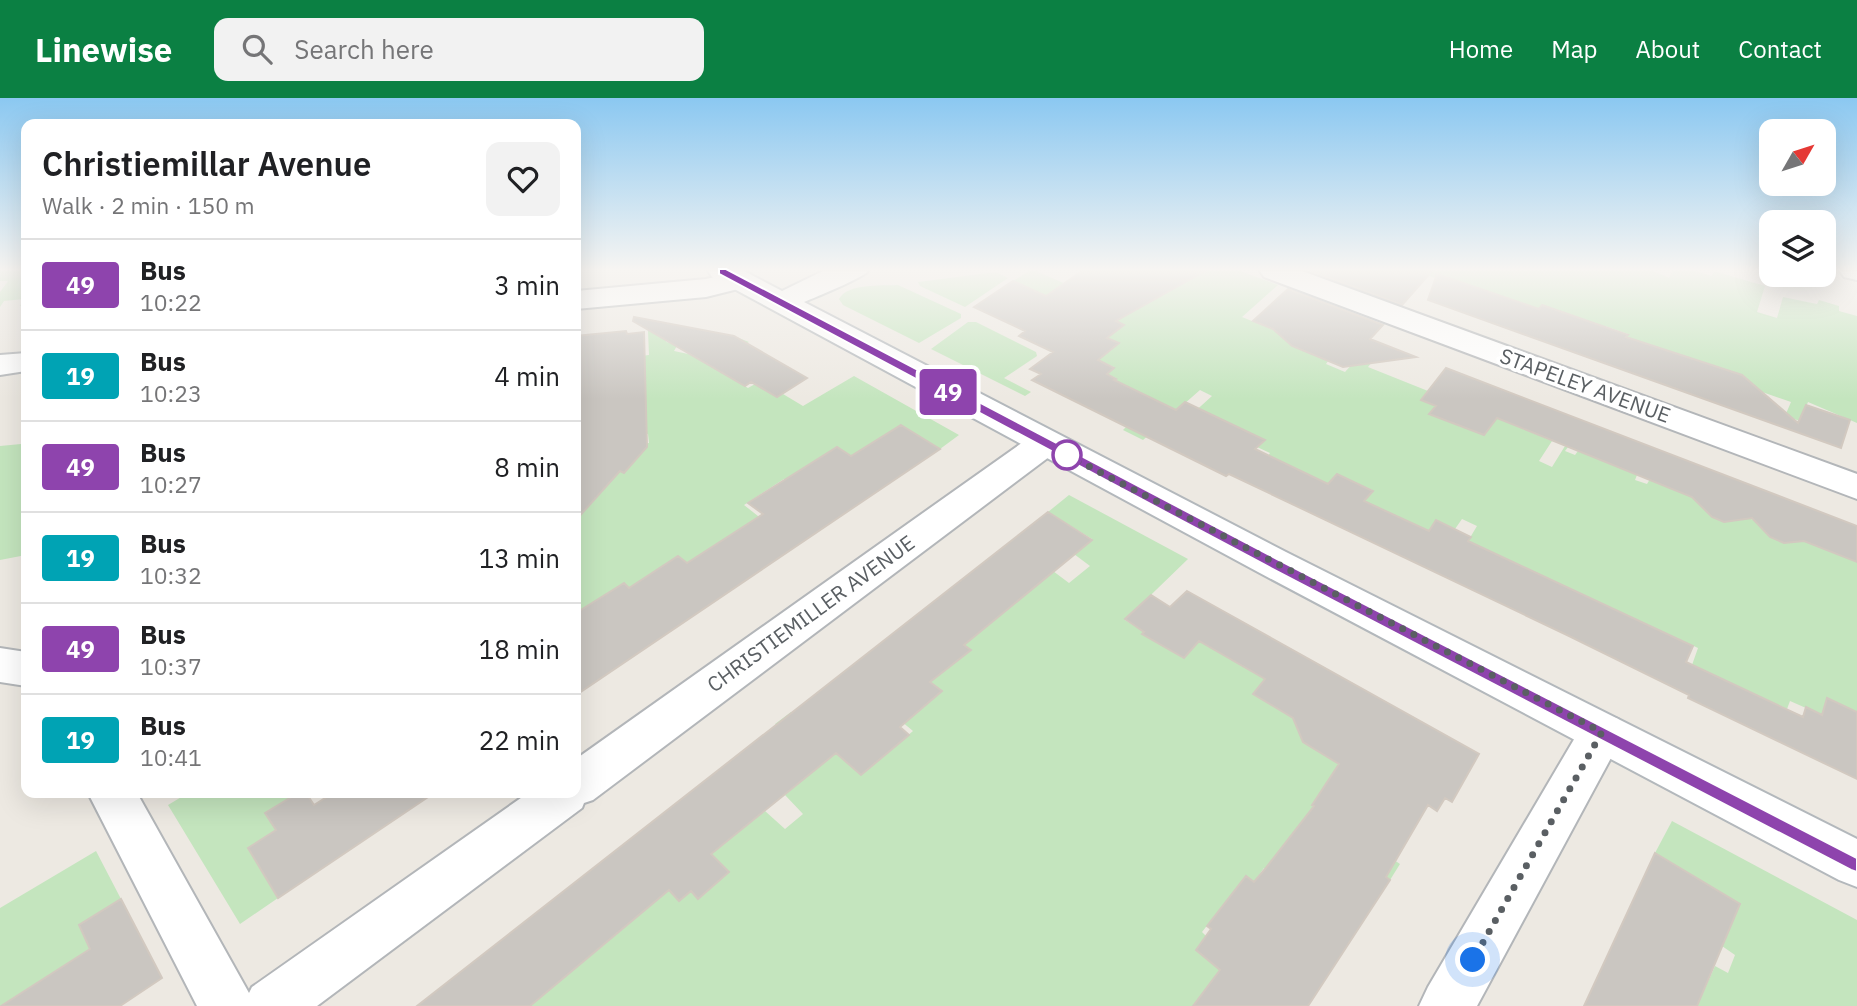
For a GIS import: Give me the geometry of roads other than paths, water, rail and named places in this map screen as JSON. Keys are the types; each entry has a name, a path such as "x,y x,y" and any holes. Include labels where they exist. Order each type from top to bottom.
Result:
{"street":[{"path":"821,313 1045,443 1857,864"},
{"name":"STAPELEY AVENUE","path":"1388,313 1857,487"},
{"path":"0,365 21,363"},
{"name":"CHRISTIEMILLER AVENUE","path":"581,781 1045,443"},
{"path":"0,665 21,668"},
{"path":"1447,1006 1602,732"},
{"path":"115,798 226,1006"},
{"path":"271,1006 558,798"}]}
